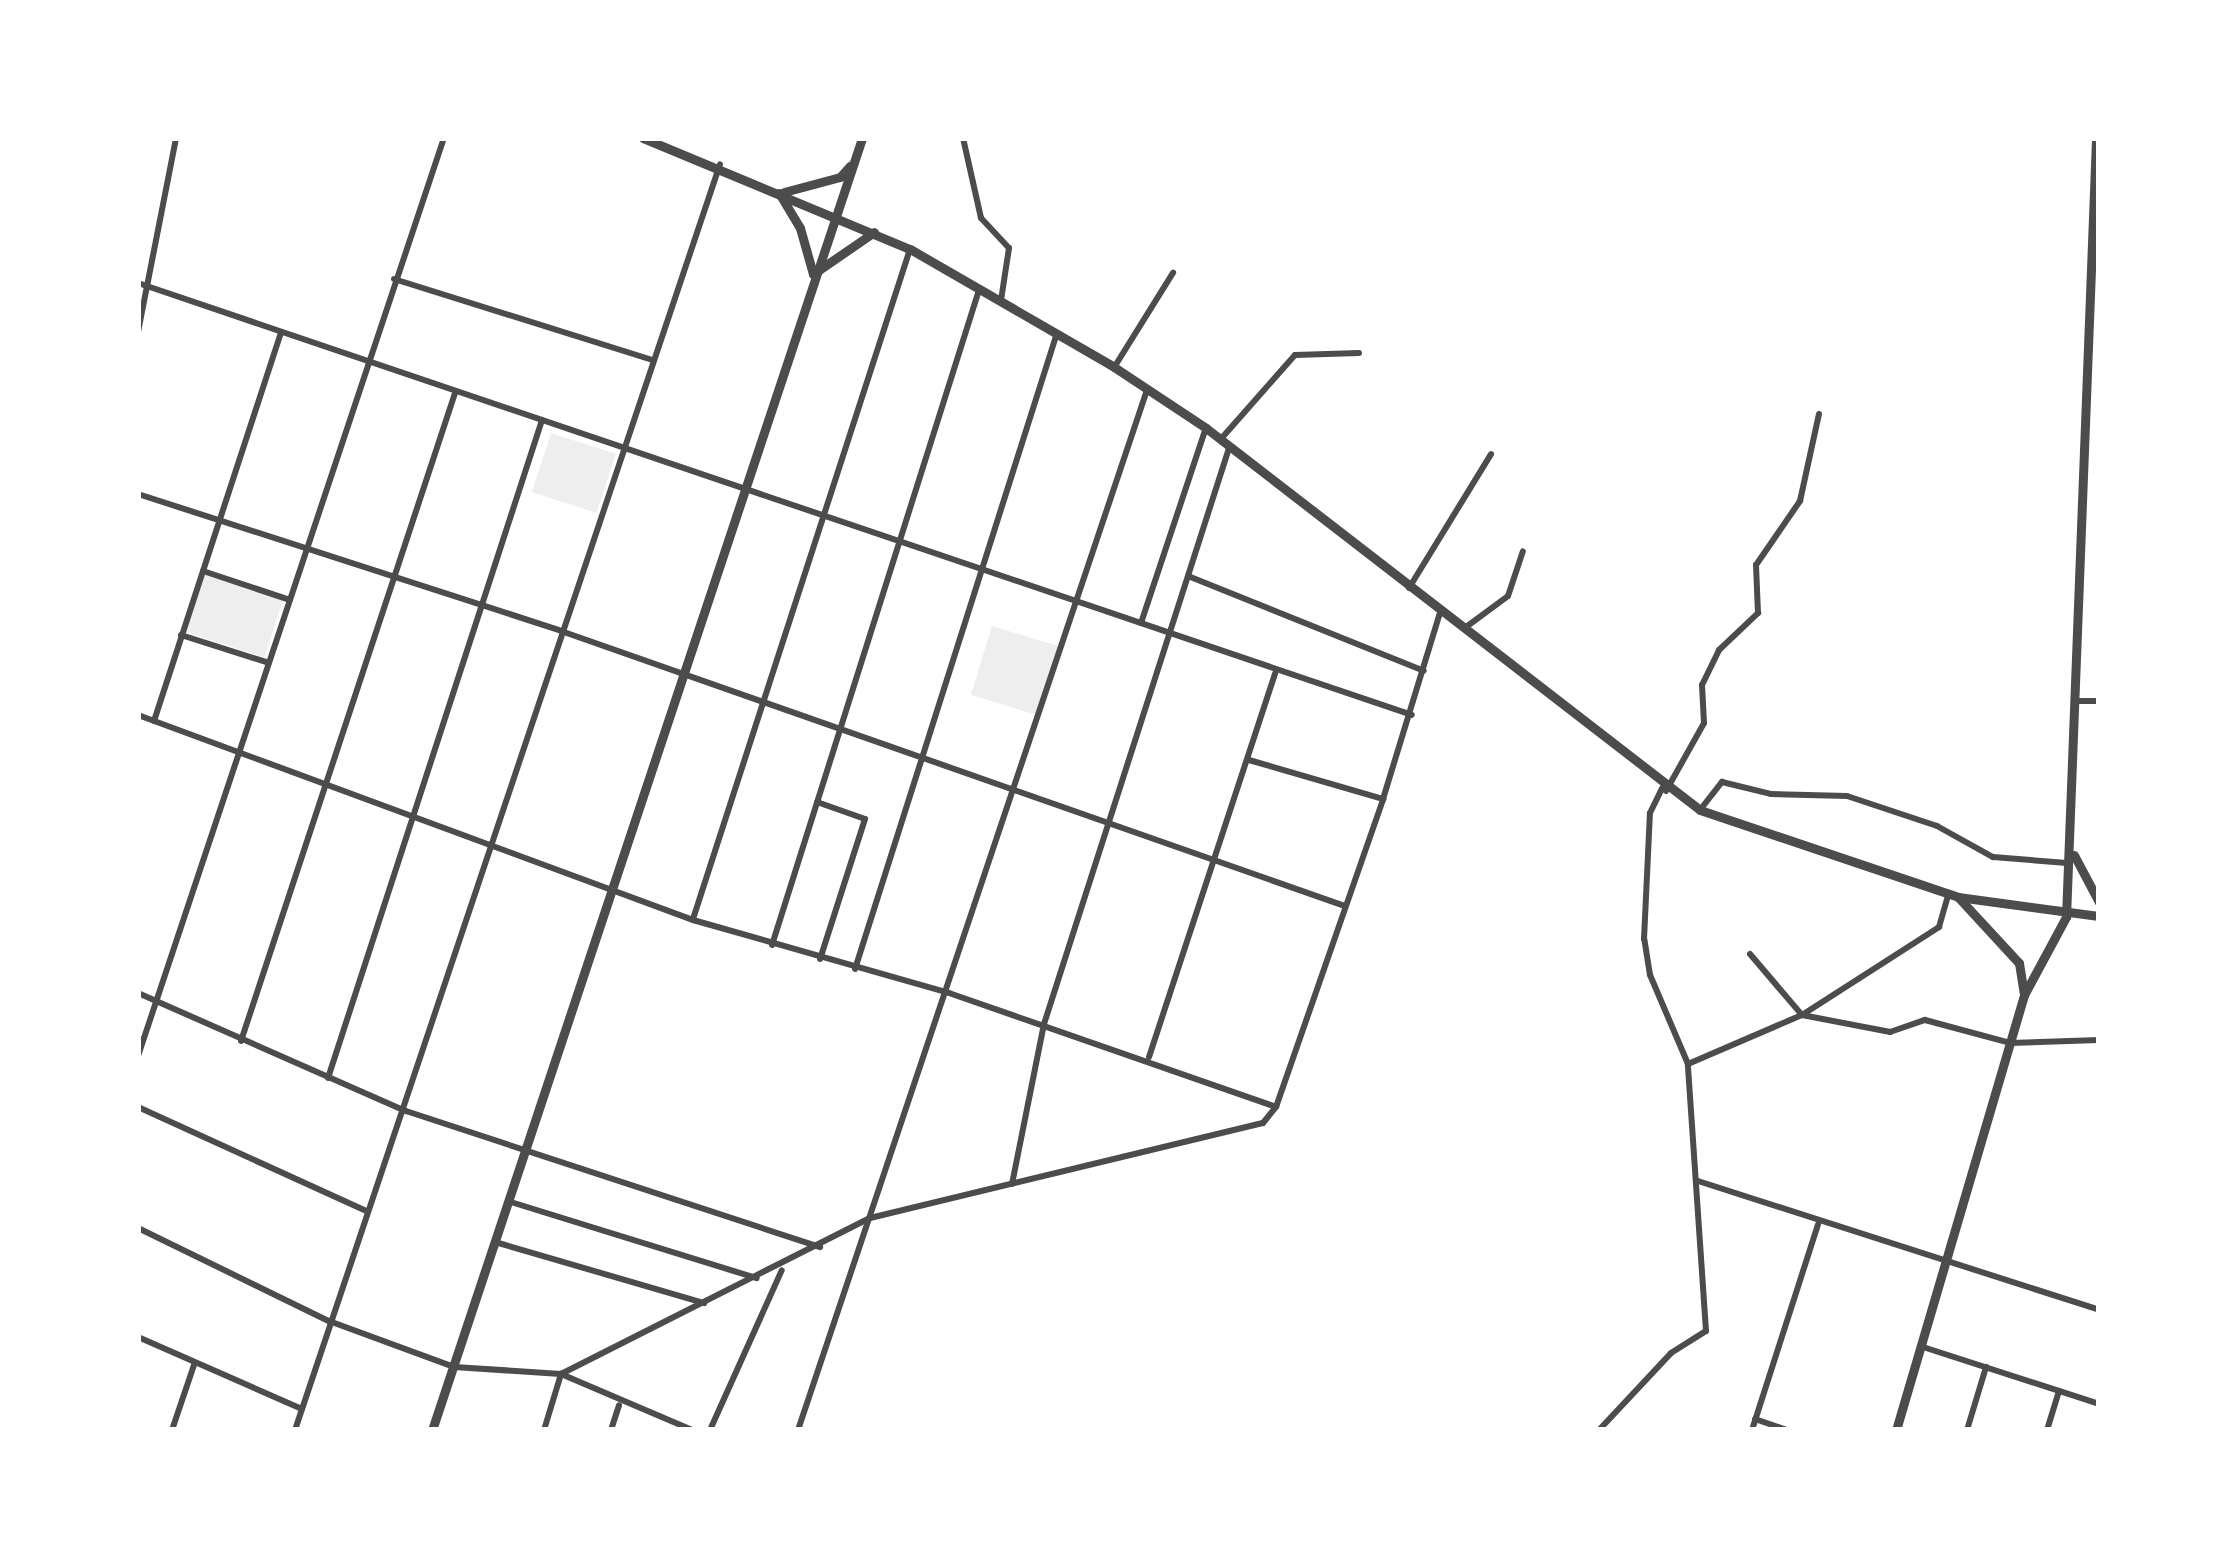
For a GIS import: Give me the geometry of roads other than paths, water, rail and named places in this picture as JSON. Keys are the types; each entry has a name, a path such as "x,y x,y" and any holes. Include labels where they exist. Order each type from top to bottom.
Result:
{"street":[{"path":"138,332 176,138"},
{"path":"138,1056 159,1003 286,598 444,138"},
{"path":"643,138 720,164 910,249 1114,367 1206,428 1664,789 1700,810 1953,895 2066,917 2099,916"},
{"path":"432,1430 495,1242 514,1203 682,672 862,138"},
{"path":"963,138 981,218 1009,248 1001,300"},
{"path":"1896,1430 2024,995 2066,917 2096,302 2096,138"},
{"path":"778,193 840,178 856,160"},
{"path":"295,1430 366,1211 406,1111 490,841 720,164"},
{"path":"778,193 800,228 813,274"},
{"path":"813,274 874,232"},
{"path":"693,920 819,515 910,249"},
{"path":"1114,367 1173,273"},
{"path":"394,279 652,360"},
{"path":"138,283 1082,601 1275,673 1412,715"},
{"path":"772,945 980,286"},
{"path":"855,969 1058,333"},
{"path":"154,721 280,334"},
{"path":"1012,1184 1044,1024 1188,576 1224,444 1295,356 1359,352"},
{"path":"798,1430 1082,601 1147,390"},
{"path":"242,1041 455,393"},
{"path":"1599,1430 1671,1353 1706,1331 1688,1064 1650,975 1644,939 1650,813 1705,723 1702,685 1719,650 1758,613 1756,565 1800,501 1820,414"},
{"path":"328,1078 542,419"},
{"path":"1141,623 1206,428"},
{"path":"1409,587 1491,454"},
{"path":"138,494 682,672 1345,906"},
{"path":"1463,629 1508,596 1523,551"},
{"path":"202,571 286,598"},
{"path":"1188,576 1424,670"},
{"path":"544,1430 561,1374 784,1267 870,1218 1263,1123 1276,1107 1383,799 1440,612"},
{"path":"181,634 266,662"},
{"path":"1149,1057 1275,673"},
{"path":"2076,701 2099,701"},
{"path":"138,716 490,841 693,920 949,993 1149,1057 1276,1107"},
{"path":"1249,760 1383,799"},
{"path":"1700,810 1722,782 1771,794 1847,796 1937,826 1994,857 2071,864"},
{"path":"817,802 865,819 820,959"},
{"path":"2071,850 2099,902"},
{"path":"1688,1064 1802,1015 1939,927 1953,895"},
{"path":"1953,895 2019,963 2024,995"},
{"path":"1750,954 1802,1015 1890,1032 1925,1020 2009,1043 2099,1040"},
{"path":"138,993 406,1111 529,1146 820,1247"},
{"path":"138,1107 366,1211"},
{"path":"1698,1181 1818,1224 1949,1258 2099,1310"},
{"path":"514,1203 759,1279"},
{"path":"1752,1430 1818,1224"},
{"path":"138,1228 329,1321 454,1367 561,1374 619,1405 692,1430"},
{"path":"495,1242 705,1304"},
{"path":"710,1430 784,1267"},
{"path":"138,1337 302,1409"},
{"path":"1923,1347 2099,1404"},
{"path":"172,1430 194,1364"},
{"path":"1967,1430 1986,1367"},
{"path":"2047,1430 2059,1390"},
{"path":"611,1430 619,1405"},
{"path":"1755,1419 1787,1430"}]}
